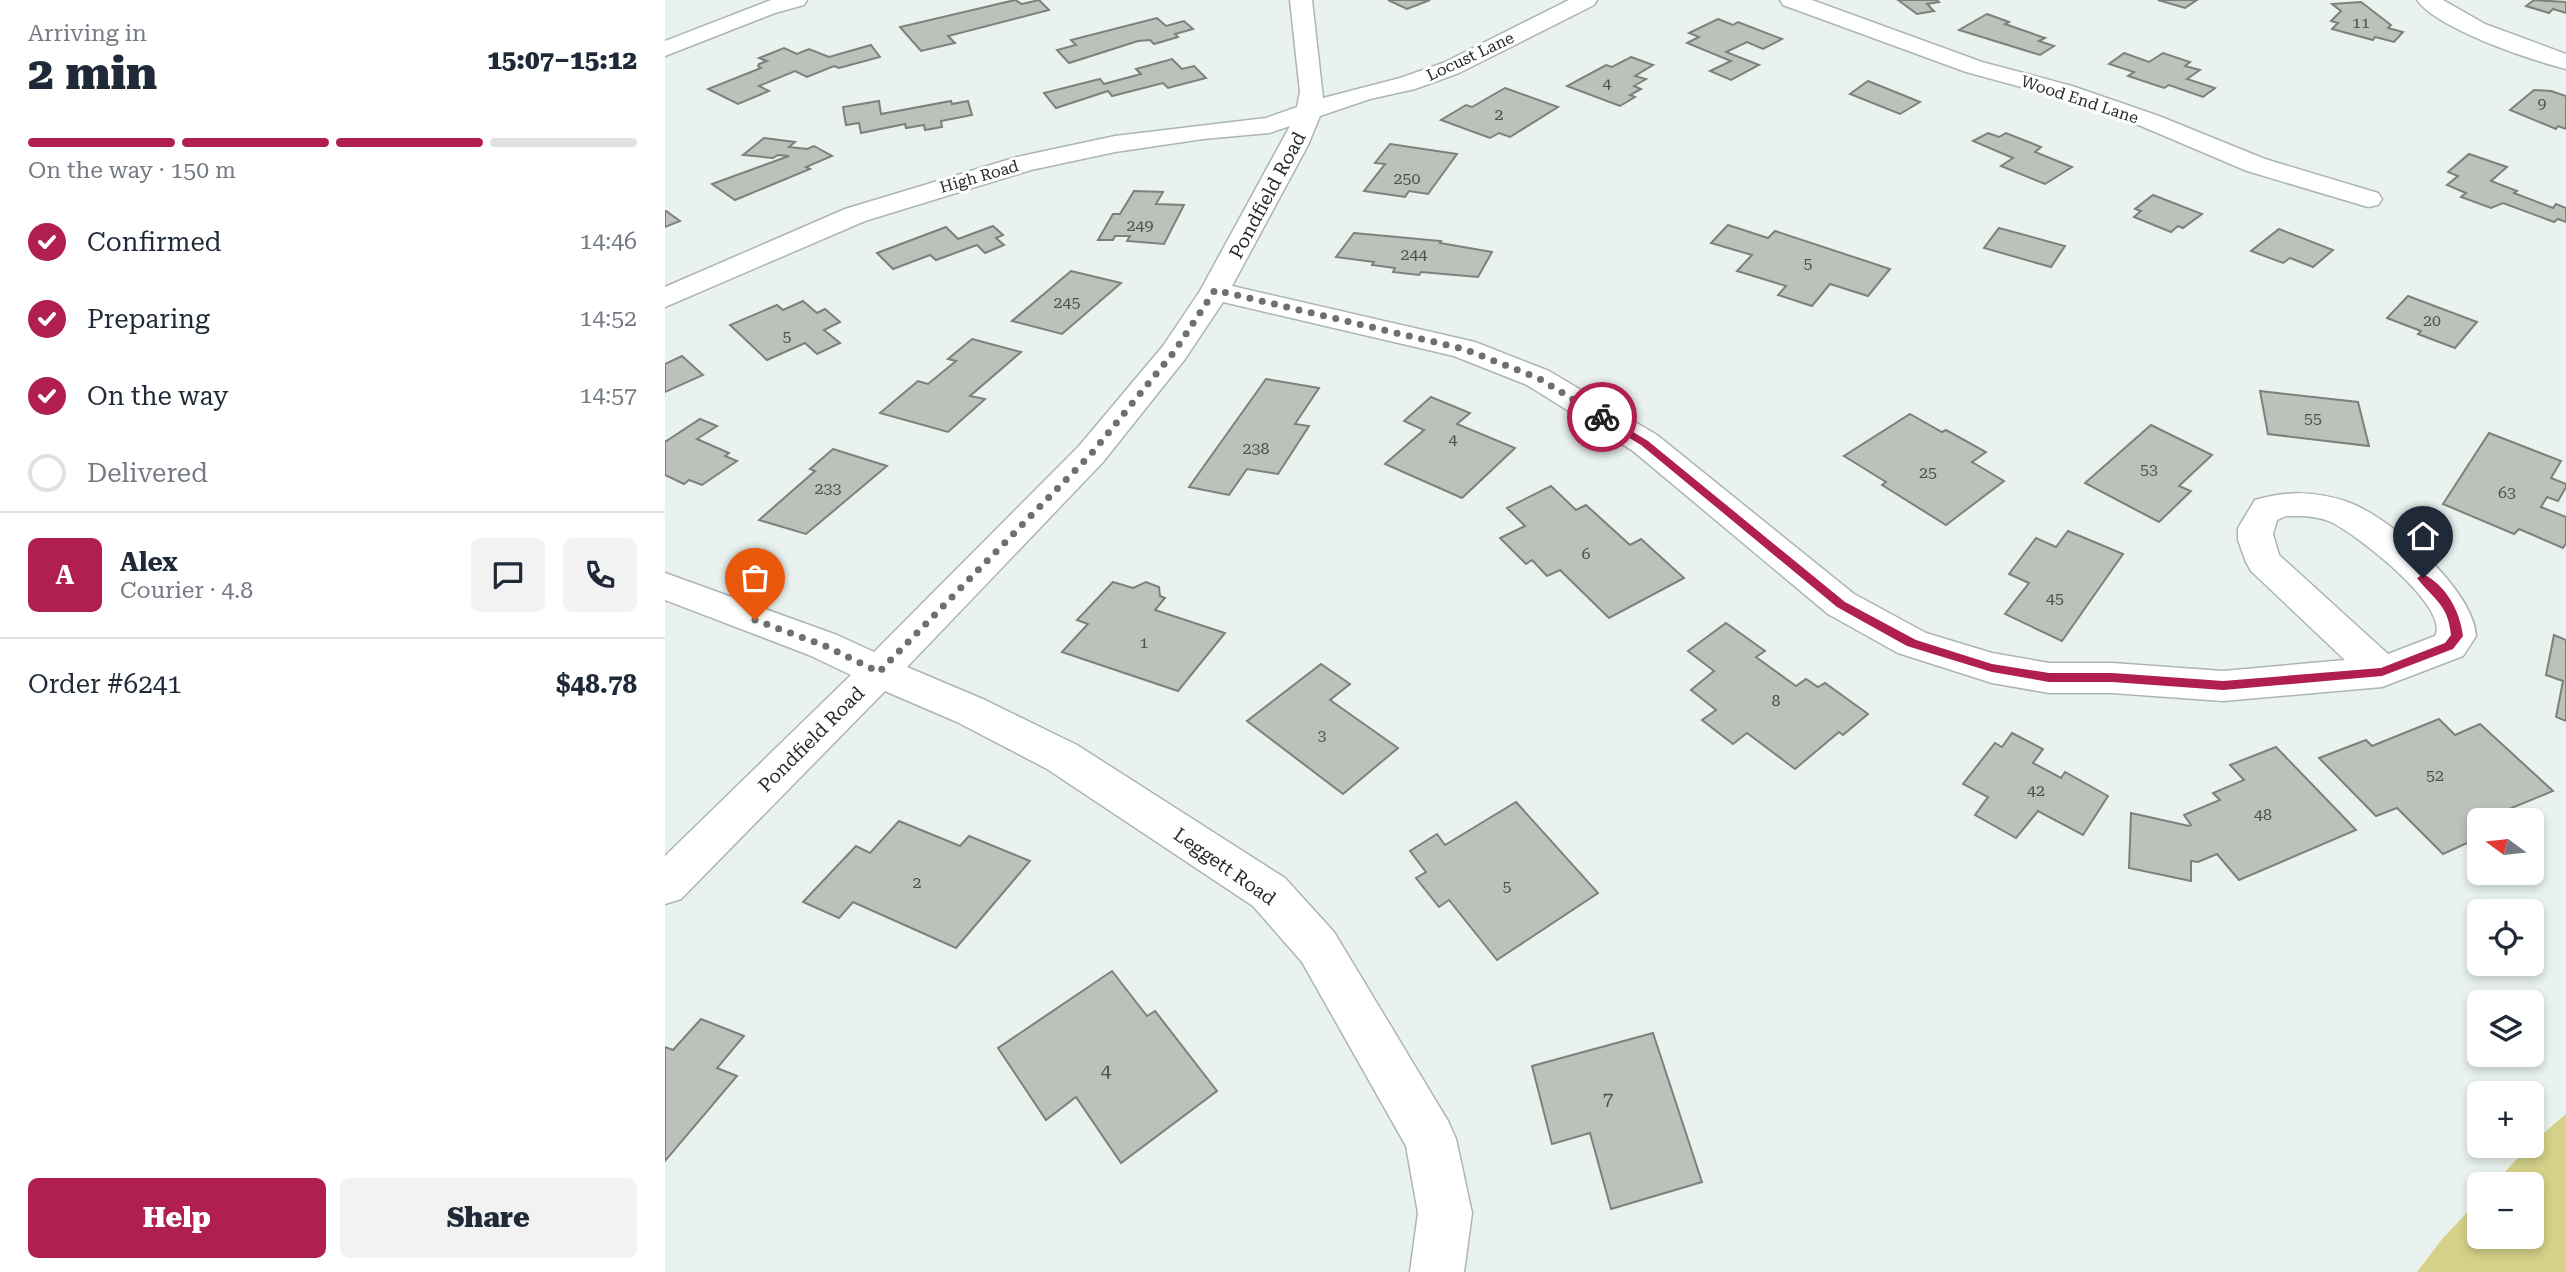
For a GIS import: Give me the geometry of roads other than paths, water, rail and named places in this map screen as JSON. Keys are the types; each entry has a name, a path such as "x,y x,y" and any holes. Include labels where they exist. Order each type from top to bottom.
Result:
{"street":[{"path":"665,49 763,4 796,0"},
{"name":"Pondfield Road","path":"665,885 879,672 1091,454 1174,352 1215,290 1295,145 1309,112 1312,92 1301,0"},
{"name":"Locust Lane","path":"1309,112 1451,68 1585,0"},
{"name":"Wood End Lane","path":"1791,0 1974,67 2063,91 2150,121 2256,165 2368,199"},
{"path":"2428,0 2456,18 2566,62"},
{"name":"High Road","path":"665,298 855,215 932,190 1026,163 1115,144 1203,131 1269,125 1309,112"},
{"path":"1215,290 1464,349 1538,378 1645,443 1841,604 1912,643 1992,668 2049,678 2112,678 2223,686 2382,672 2449,646 2457,636 2455,617 2443,596 2362,523 2340,512 2297,503 2267,508 2253,532 2264,562 2382,672"},
{"name":"Leggett Road","path":"665,586 823,645 971,711 1062,757 1269,892 1318,947 1430,1139 1445,1213 1437,1272"}]}
